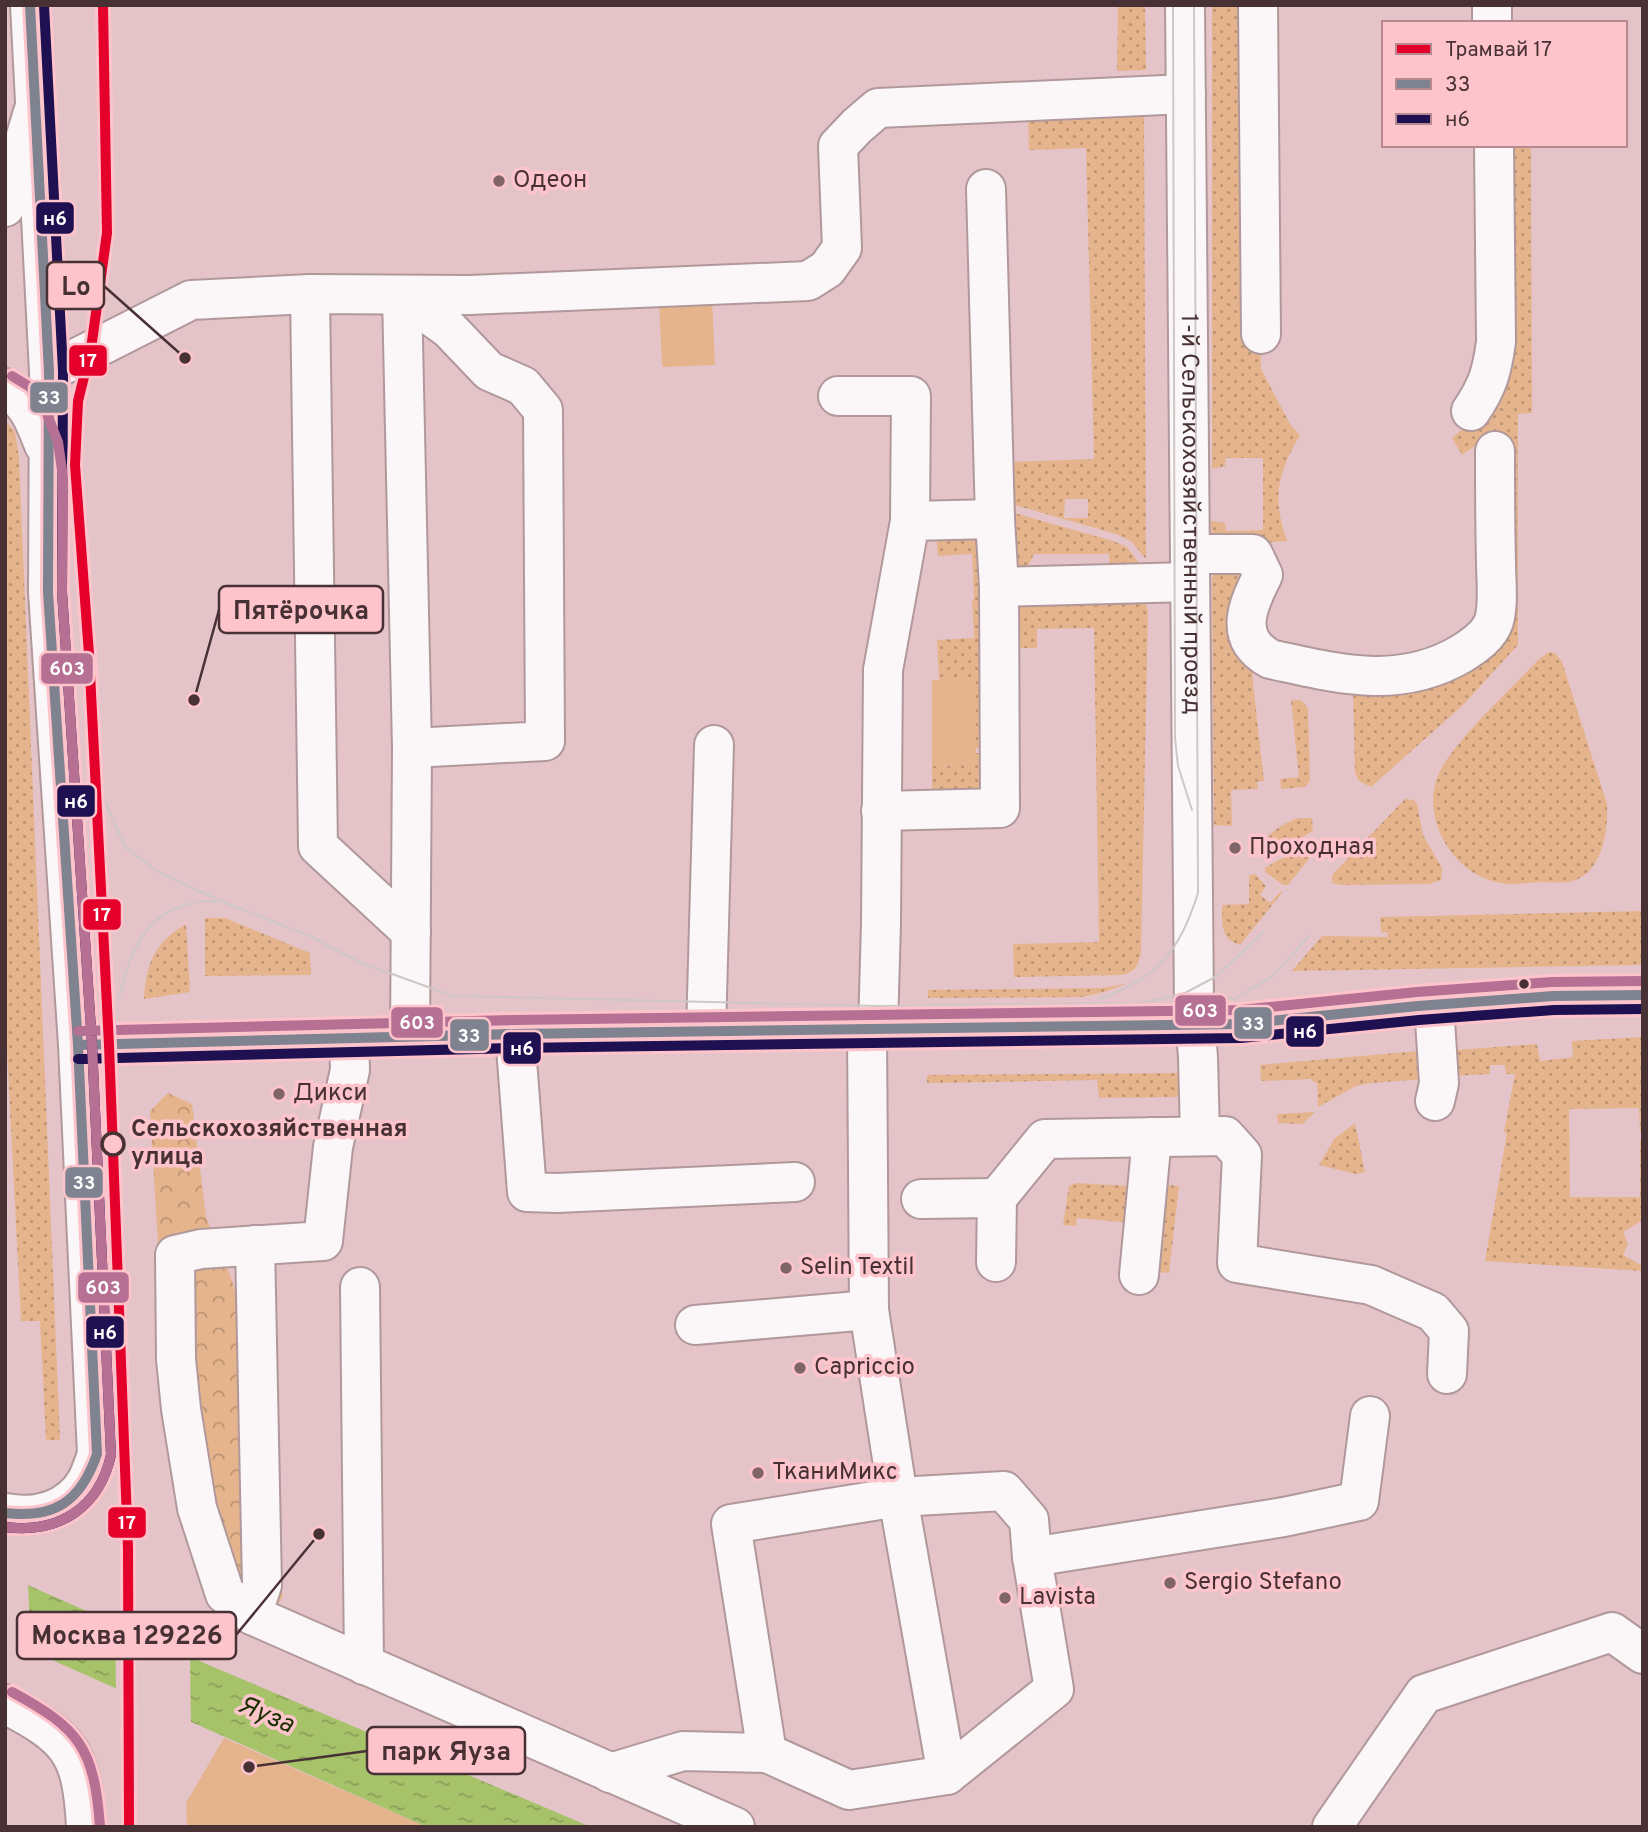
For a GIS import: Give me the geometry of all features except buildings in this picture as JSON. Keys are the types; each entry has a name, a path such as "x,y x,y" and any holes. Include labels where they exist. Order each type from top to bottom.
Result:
{"main road":[{"path":"5,1513 30,1517 52,1511 73,1499 87,1480 97,1454 78,1045 48,592 49,372 30,5"},
{"name":"1-й Сельскохозяйственный проезд","path":"1185,5 1194,1025 1198,1057 1200,1135"},
{"path":"1258,5 1261,334"},
{"path":"5,12 36,103 5,207"},
{"path":"49,372 191,300 310,294 470,295 808,281 827,269 842,248 838,146 857,125 878,108 1186,94"},
{"path":"1471,411 1486,389 1493,368 1496,342 1494,147"},
{"path":"881,811 1000,808 999,587 986,189"},
{"path":"310,294 318,846 411,932"},
{"path":"402,295 412,748 410,1037"},
{"path":"402,295 449,330 489,371 523,386 543,411 545,741 412,748"},
{"path":"5,388 20,397 33,416 45,446 49,480"},
{"path":"838,396 911,396 910,521 883,670 881,923 867,1083 869,1310 898,1497 947,1775"},
{"path":"999,587 1190,568 1253,554 1263,575 1252,596 1246,621 1247,633 1259,653 1270,659 1351,676 1376,678 1420,671 1454,658 1471,648 1493,623 1496,598 1495,451"},
{"path":"910,521 995,519"},
{"path":"706,1032 714,745"},
{"path":"78,1045 515,1034 1241,1024 1553,996 1643,995"},
{"path":"1434,1005 1439,1083 1434,1101"},
{"path":"515,1034 527,1192 795,1182"},
{"path":"349,1039 350,1070 332,1147 323,1241 201,1249 175,1255 176,1359 181,1409 197,1508 225,1594 252,1615 735,1827"},
{"path":"996,1262 997,1198 1045,1139 1225,1136 1242,1154 1237,1263 1371,1285 1433,1312 1449,1331 1447,1374"},
{"path":"1139,1275 1152,1137"},
{"path":"921,1199 997,1198"},
{"path":"252,1615 262,1585 255,1245"},
{"path":"360,1287 364,1665"},
{"path":"695,1325 869,1310"},
{"path":"1032,1558 1284,1517 1359,1501 1370,1416"},
{"path":"610,1773 683,1751 767,1753 849,1790 947,1775 1054,1689 1032,1558 1029,1520 1004,1491 898,1497 731,1524 767,1753"},
{"path":"1332,1827 1424,1694 1612,1632 1643,1654"},
{"path":"5,1704 49,1728 63,1741 74,1758 81,1778 86,1827"}],"green space":[{"path":"1118,5 1145,5 1146,70 1117,71"},
{"path":"1212,5 1252,5 1261,369 1290,424 1300,435 1286,462 1279,486 1279,512 1287,541 1249,544 1228,542 1215,537 1212,530 1211,521 1225,523 1226,531 1263,530 1263,458 1226,458 1225,466 1212,469"},
{"path":"1144,109 1146,559 1131,541 1116,534 1011,504 1010,462 1094,459 1086,148 1029,150 1028,110","holes":["1065,499 1088,499 1088,518 1064,518"]},
{"path":"1502,147 1531,147 1532,413 1518,414 1518,645 1462,706 1371,787 1359,781 1355,773 1353,690 1292,676 1252,674 1264,781 1257,782 1258,789 1231,790 1232,826 1214,825 1212,578 1215,573 1234,570 1242,580 1253,659 1475,656 1486,438 1462,455 1452,438 1476,418"},
{"path":"712,299 715,365 662,367 659,301"},
{"path":"5,420 15,432 19,458 60,1440 46,1440 40,1321 21,1321 5,1012"},
{"path":"1004,510 1113,541 1127,547 1142,567 1110,577 1109,554 1034,554 1023,575 1017,571"},
{"path":"936,530 979,533 989,748 976,748 976,680 939,680 937,640 974,638 974,599 972,554 938,556"},
{"path":"1143,597 1148,611 1139,960 1134,970 1122,975 1014,977 1013,944 1099,942 1094,628 1037,629 1037,648 1013,648 1014,612 1028,602"},
{"path":"1549,652 1555,653 1562,662 1607,804 1605,836 1593,867 1576,880 1501,883 1467,868 1454,856 1438,827 1433,794 1444,765 1467,734 1538,660"},
{"path":"932,680 976,680 976,765 932,766"},
{"path":"1291,700 1301,700 1308,708 1310,781 1305,787 1281,789 1280,779 1299,777"},
{"path":"975,753 989,753 990,791 932,801 932,766 975,765"},
{"path":"1405,799 1414,800 1417,804 1423,835 1442,868 1441,880 1429,884 1332,883 1332,875"},
{"path":"1298,818 1312,818 1313,831 1267,857 1261,856 1259,848 1271,833"},
{"path":"1310,842 1309,859 1288,885 1283,885 1265,872 1265,868"},
{"path":"1255,874 1266,886 1260,895 1270,903 1281,891 1282,893 1240,945 1229,939 1224,930 1222,905 1249,904 1249,875"},
{"path":"1643,911 1643,965 1292,971 1322,936 1388,937 1387,932 1381,933 1380,917"},
{"path":"205,918 225,918 310,953 311,975 205,976"},
{"path":"186,924 190,992 144,999 147,975 154,955 167,938"},
{"path":"1126,984 1082,997 928,998 928,990 1102,988"},
{"path":"1643,1037 1643,1132 1640,1132 1639,1108 1569,1109 1570,1197 1640,1197 1640,1140 1643,1140 1643,1220 1623,1232 1628,1244 1623,1255 1643,1266 1643,1271 1485,1261 1515,1074 1506,1074 1505,1065 1490,1065 1490,1074 1452,1076 1443,1051 1537,1044 1540,1061 1573,1057 1572,1041"},
{"path":"1430,1050 1425,1079 1356,1086 1318,1107 1317,1082 1312,1079 1261,1081 1260,1065"},
{"path":"1189,1073 1184,1091 1176,1097 1099,1098 1097,1080 927,1083 927,1075"},
{"path":"168,1093 192,1104 206,1217 232,1280 247,1340 253,1529 283,1595 280,1602 245,1594 196,1560 186,1290 158,1243 150,1111"},
{"path":"1315,1112 1302,1124 1278,1123 1277,1114"},
{"path":"1355,1123 1365,1172 1356,1174 1319,1165 1334,1139"},
{"path":"1076,1183 1130,1186 1132,1223 1077,1218 1076,1226 1063,1225 1069,1186"},
{"path":"1167,1185 1179,1186 1169,1273 1157,1272"},
{"path":"224,1738 427,1827 187,1827 186,1803"}],"water":[{"name":"Яуза","path":"5,1575 211,1666 591,1827 427,1827 5,1639"}],"pier":[{"path":"5,1572 28,1582 31,1654 5,1643"},
{"path":"115,1620 190,1654 191,1727 116,1693"}],"tram line":[{"name":"17","path":"103,5 107,233 91,349 78,401 75,465 89,654 109,1045 128,1548 129,1827"},
{"path":"1173,5 1175,738 1178,766 1192,810"},
{"path":"1099,999 1137,982 1164,960 1183,931 1198,893 1194,5"},
{"path":"95,780 126,848 160,873 228,904 310,936 359,962 453,996 878,1006 1143,1003 1185,993 1217,976 1263,932"},
{"path":"119,998 132,956 145,932 155,922 166,913 185,905 203,901 217,902"},
{"path":"1171,1002 1236,998 1273,976 1310,935"}],"transit line":[{"name":"33","path":"5,1513 38,1513 64,1503 83,1484 97,1454 78,1045 48,592 49,372 30,5"},
{"name":"н6","path":"5,1527 43,1526 74,1513 97,1490 111,1455 92,1044 62,592 63,371 44,5"},
{"name":"603","path":"5,1527 43,1526 74,1513 97,1490 111,1455 92,1044 62,592 63,477 58,442 45,409 30,387 12,376"},
{"name":"603","path":"78,1031 515,1020 1240,1010 1417,992 1552,982 1643,981"},
{"name":"33","path":"78,1045 515,1034 1241,1024 1418,1006 1553,996 1643,995"},
{"name":"н6","path":"78,1059 515,1048 1241,1038 1554,1010 1643,1009"},
{"name":"603","path":"12,1692 54,1718 79,1744 93,1777 100,1826"}],"place":[{"name":"Одеон","path":"499,181"},
{"name":"Lo","path":"185,358"},
{"name":"Пятёрочка","path":"194,700"},
{"name":"Проходная","path":"1235,848"},
{"name":"Дикси","path":"279,1094"},
{"name":"Сельскохозяйственная улица","path":"113,1144"},
{"name":"Selin Textil","path":"786,1268"},
{"name":"Capriccio","path":"800,1368"},
{"name":"ТканиМикс","path":"758,1473"},
{"name":"Москва 129226","path":"319,1534"},
{"name":"Sergio Stefano","path":"1170,1583"},
{"name":"Lavista","path":"1005,1598"},
{"name":"парк Яуза","path":"249,1767"}]}
